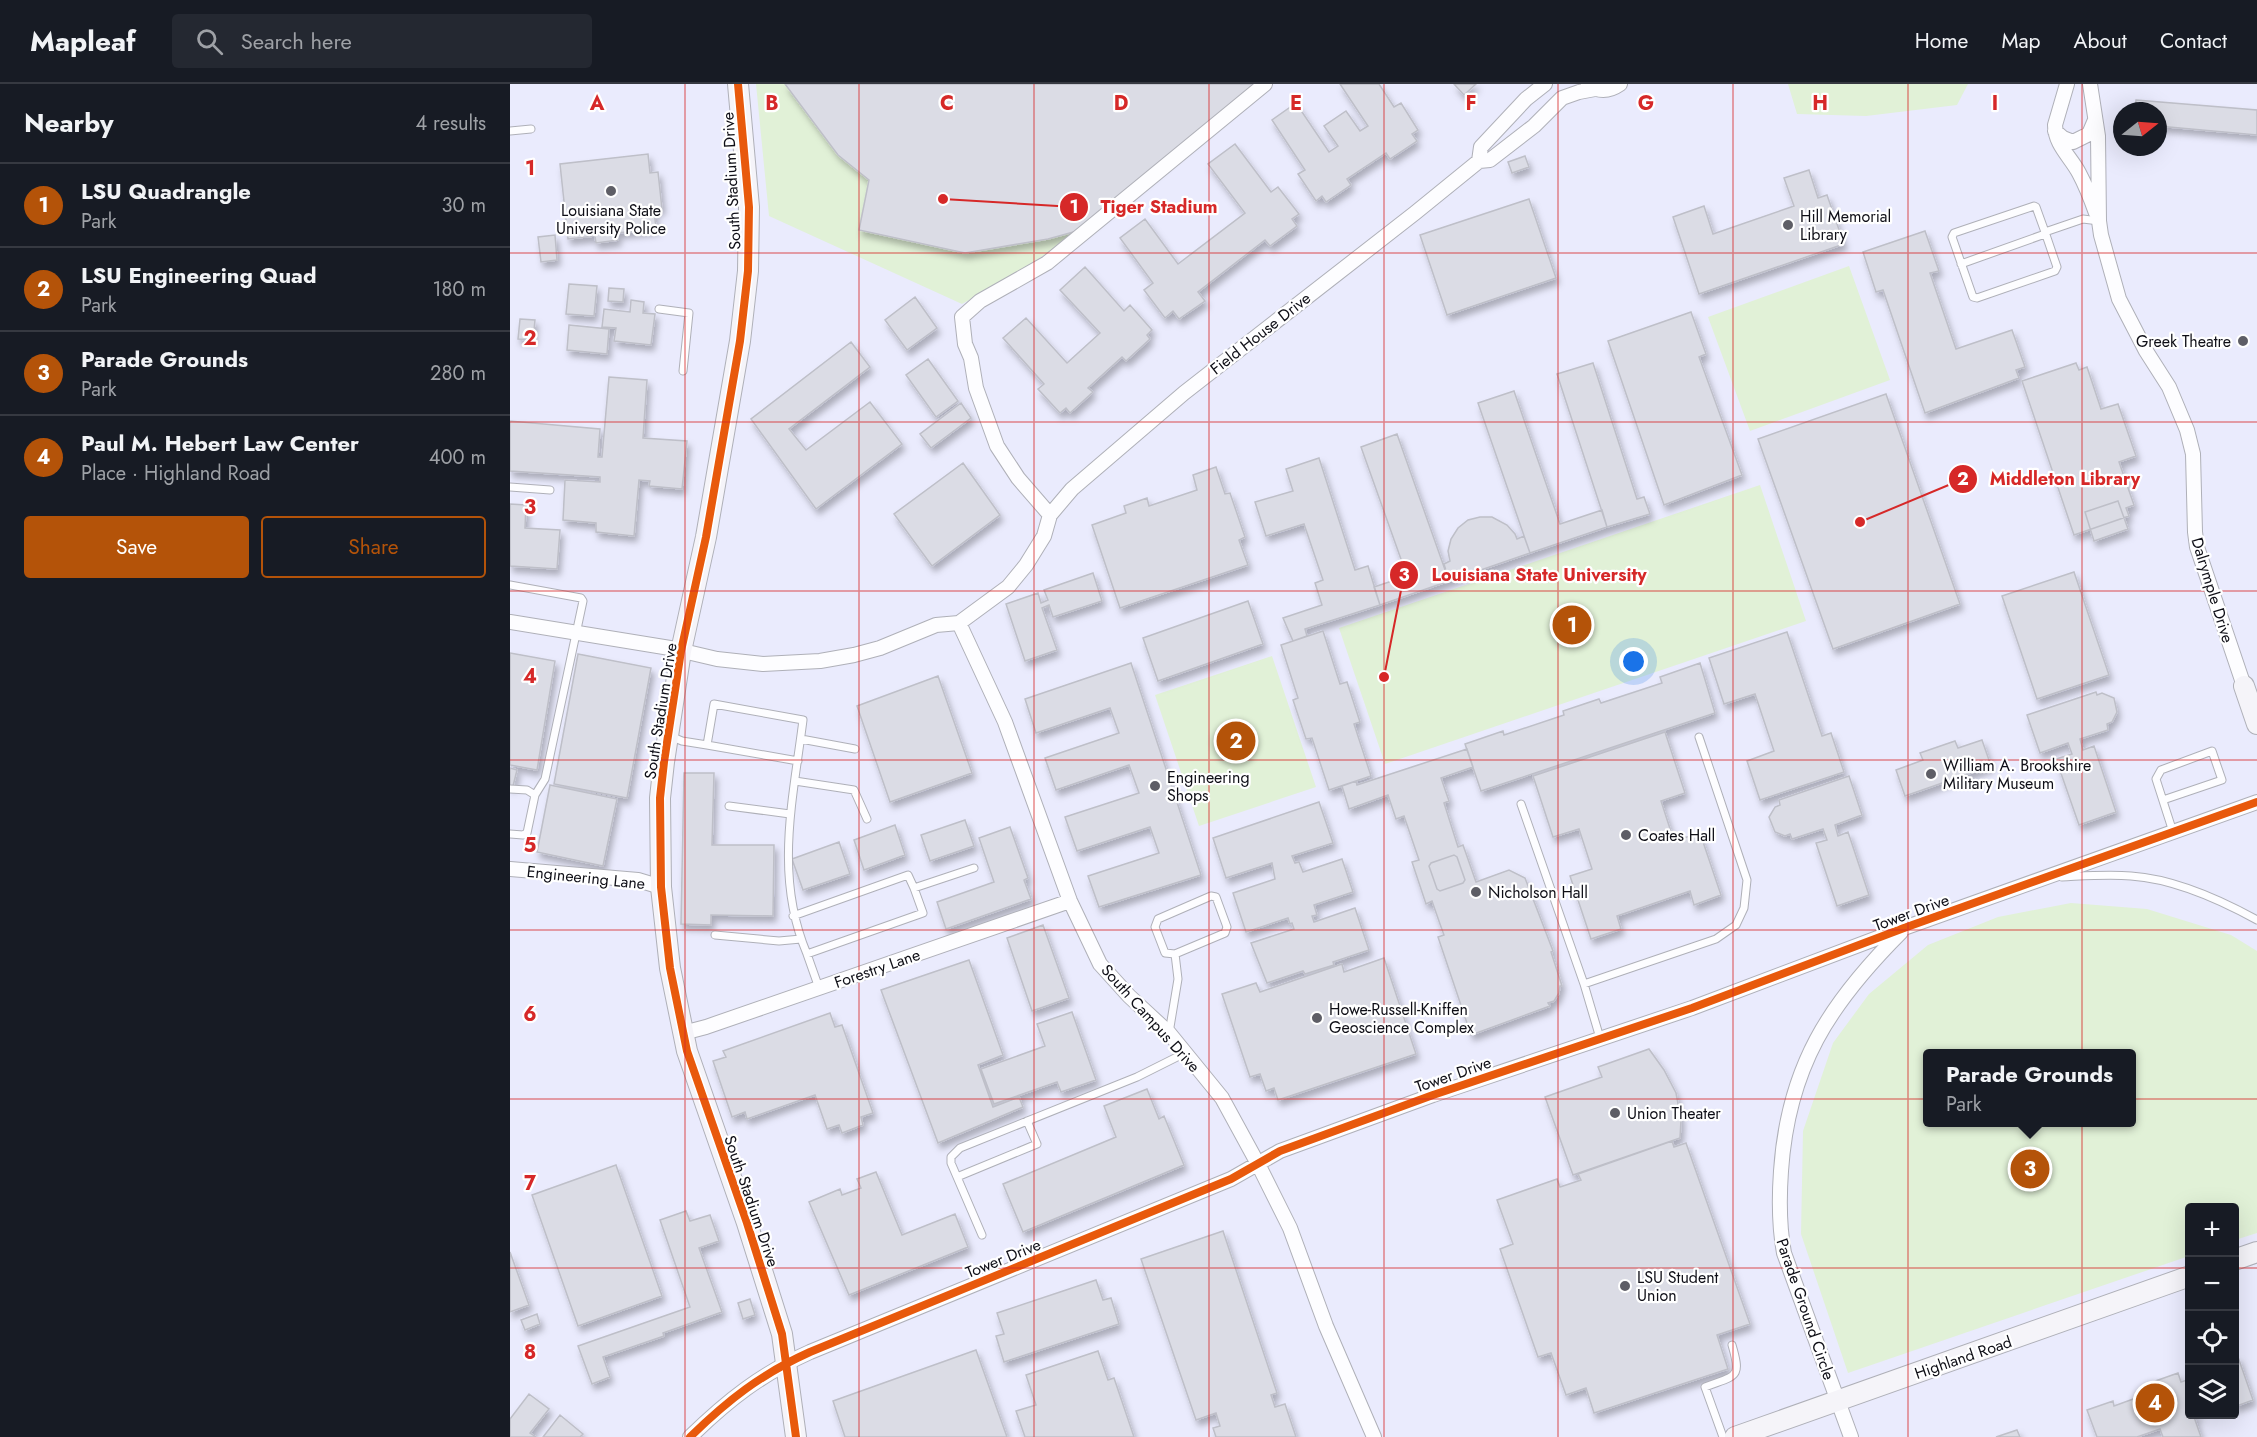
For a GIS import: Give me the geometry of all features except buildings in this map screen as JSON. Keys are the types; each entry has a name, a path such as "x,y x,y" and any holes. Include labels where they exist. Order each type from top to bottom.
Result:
{"street":[{"name":"South Stadium Drive","path":"738,84 750,229 745,302 741,341 706,537 681,651 668,735 660,798 661,887 670,968 683,1033 697,1085 742,1211 782,1334 796,1437"},
{"path":"1050,515 1018,478 997,446 976,388 971,358 965,344 962,317 980,301 1047,263 1265,84"},
{"name":"Field House Drive","path":"1479,161 1481,147 1526,99 1545,84"},
{"name":"Field House Drive","path":"959,623 1008,587 1026,565 1044,536 1050,515 1067,493 1184,393 1479,161 1490,160 1534,126 1562,98 1590,87 1611,89 1620,84"},
{"path":"2067,84 2055,131 2063,138 2073,142 2089,134 2096,118"},
{"name":"Dalrymple Drive","path":"2090,84 2096,118 2100,174 2099,221"},
{"name":"Dalrymple Drive","path":"2055,131 2058,142 2085,185 2099,221 2107,262 2119,299 2146,351 2176,400 2187,430 2194,466 2197,547 2255,714"},
{"path":"510,622 717,659 763,664 820,661 880,648 936,625 959,623"},
{"name":"South Campus Drive","path":"959,623 1005,722 1070,901 1100,964 1129,996 1169,1033 1222,1098 1290,1228 1326,1326 1374,1437"},
{"name":"Tower Drive","path":"690,1437 735,1396 766,1374 1231,1179 1280,1151 1433,1095 1692,1008 1904,928 2257,802"},
{"name":"Engineering Lane","path":"510,869 638,880 661,887"},
{"name":"Forestry Lane","path":"683,1033 1070,901"},
{"name":"Parade Ground Circle","path":"1851,1437 1797,1291 1780,1233 1779,1192 1784,1132 1795,1086 1831,1014 1866,967 1904,928"},
{"path":"2239,1259 2257,1252"},
{"name":"Highland Road","path":"1735,1437 2185,1278"}],"lane":[{"path":"510,131 531,129"},
{"path":"2032,206 2036,207 2057,267 2055,271 1975,299 1961,264 1952,237 1953,233 2032,206"},
{"path":"1961,264 2083,219 2099,221"},
{"path":"659,309 689,313 683,371"},
{"path":"510,487 550,490"},
{"path":"510,585 581,598 583,601 545,778 535,795 527,833 510,834"},
{"path":"706,745 714,704 803,720 787,833 788,865 793,916 819,988"},
{"path":"668,735 682,741 798,761"},
{"path":"1584,984 1716,939 1736,925 1744,908 1747,880 1699,736"},
{"path":"801,739 855,749"},
{"path":"2163,800 2222,780 2212,751 2161,770 2156,779 2173,832"},
{"path":"795,781 854,790 867,819"},
{"path":"510,789 526,790 535,795"},
{"path":"1521,804 1584,984 1600,1038"},
{"path":"729,806 790,814"},
{"path":"914,888 974,868"},
{"path":"793,916 908,875 914,888 922,913 807,954"},
{"path":"2047,877 2130,875 2164,882 2215,899 2257,920"},
{"path":"1211,896 1216,897 1227,927 1225,933 1175,954 1165,954 1155,927 1158,919 1211,896"},
{"path":"715,935 779,941 801,939"},
{"path":"1169,1033 1178,979 1175,954"},
{"path":"982,1235 951,1163 951,1156 960,1148 1137,1077 1185,1053"},
{"path":"957,1177 1037,1144 1028,1121"},
{"path":"1723,1437 1706,1388 1728,1378 1736,1371 1738,1367 1732,1345"}],"shaded area":[{"path":"510,84 2257,84 2257,1437 510,1437"}],"green space":[{"path":"756,84 1254,84 1085,225 1025,268 962,304 769,216"},
{"path":"1788,84 1968,84 1957,105 1866,116 1797,114"},
{"path":"1849,266 1890,380 1750,431 1708,317"},
{"path":"1760,485 1806,621 1385,764 1339,628"},
{"path":"1272,656 1316,787 1199,826 1155,695"},
{"path":"2071,903 2147,909 2231,935 2257,951 2257,1233 2239,1239 2239,1203 2185,1203 2185,1257 1848,1373 1801,1234 1803,1131 1833,1043 1869,994 1928,945 1998,917"}],"cycle path":[{"path":"738,84 749,207 748,271 740,341 706,537 681,651 664,762 660,798 661,887 670,968 687,1051 747,1223 782,1334 796,1437"},
{"path":"690,1437 746,1389 792,1360 1231,1179 1280,1151 1433,1095 1692,1008 1904,928 2257,802"}],"place":[{"name":"Louisiana State University Police","path":"611,191"},
{"name":"Tiger Stadium","path":"943,199"},
{"name":"Hill Memorial Library","path":"1788,225"},
{"name":"Greek Theatre","path":"2243,341"},
{"name":"Middleton Library","path":"1860,522"},
{"name":"LSU Quadrangle","path":"1572,625"},
{"name":"Louisiana State University","path":"1384,677"},
{"name":"LSU Engineering Quad","path":"1236,741"},
{"name":"William A. Brookshire Military Museum","path":"1931,774"},
{"name":"Engineering Shops","path":"1155,786"},
{"name":"Coates Hall","path":"1626,835"},
{"name":"Nicholson Hall","path":"1476,892"},
{"name":"Howe-Russell-Kniffen Geoscience Complex","path":"1317,1018"},
{"name":"Union Theater","path":"1615,1113"},
{"name":"Parade Grounds","path":"2030,1169"},
{"name":"LSU Student Union","path":"1625,1286"},
{"name":"Paul M. Hebert Law Center","path":"2155,1403"}]}
